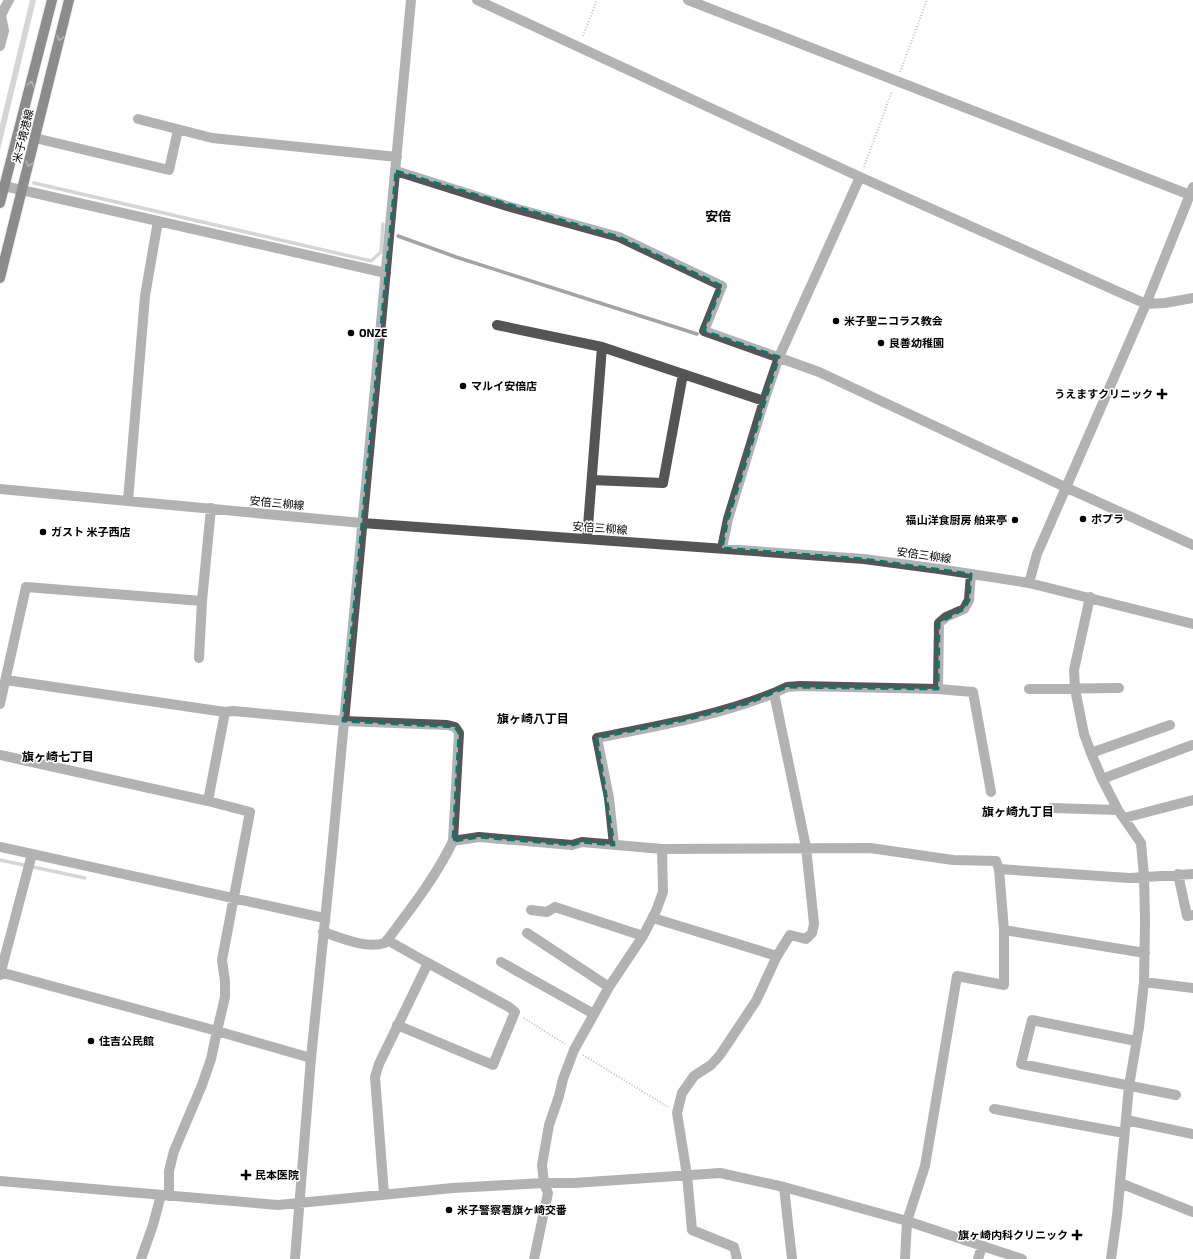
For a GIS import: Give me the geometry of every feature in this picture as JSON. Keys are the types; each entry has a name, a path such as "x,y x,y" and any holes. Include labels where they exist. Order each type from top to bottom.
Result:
{"main road":[{"name":"米子境港線","path":"0,203 52,0"},
{"name":"米子境港線","path":"0,278 69,0"}],"street":[{"path":"0,46 4,31 0,14 9,0"},
{"path":"295,1259 311,1058 332,851 411,0"},
{"path":"477,0 860,177 1146,304 1165,303 1193,298"},
{"path":"688,0 1192,193 1146,304 1036,554 1029,583"},
{"path":"138,119 212,138 397,157"},
{"path":"35,138 169,170 178,130"},
{"path":"396,171 507,206 619,237 722,286 704,331 819,372 1193,545"},
{"path":"722,548 728,519 764,401 779,358 860,177"},
{"path":"4,186 386,273"},
{"path":"128,501 145,296 158,222"},
{"path":"497,325 602,347 764,401"},
{"path":"587,539 602,347"},
{"path":"592,480 663,483 683,374"},
{"name":"安倍三柳線","path":"0,489 362,523 864,559 1029,583 1090,597 1193,624"},
{"path":"199,658 202,601 211,508"},
{"path":"938,689 939,622 946,617 964,609 969,600 971,574"},
{"path":"0,704 26,587 202,601"},
{"path":"1090,597 1074,670 1075,689 1084,734 1090,753 1121,814 1141,844 1144,876 1144,982 1129,1086 1112,1259"},
{"path":"6,680 225,712 233,711 343,721 447,725 455,727 459,733 453,841 446,856 385,943 376,945 364,944 323,932"},
{"path":"614,845 609,798 597,738 690,719 749,703 787,687 938,689 973,692 991,792"},
{"path":"1029,689 1119,688"},
{"path":"737,1259 734,1247 692,1230 687,1175 677,1113 682,1093 694,1076 711,1065 720,1055 756,1001 777,956 790,935 806,939 812,933 814,924 806,847 774,693"},
{"path":"208,801 225,712"},
{"path":"1090,753 1170,725"},
{"path":"1102,779 1192,745"},
{"path":"0,755 208,801 250,812 222,960 225,981 224,997 218,1031 204,1079 174,1151 165,1195 141,1259"},
{"path":"1052,808 1121,814 1193,800"},
{"path":"453,841 480,837 572,845 582,842 662,849 806,847 870,848 953,860 996,861 999,869 1004,930 1004,985 957,976 925,1166 907,1221 905,1259"},
{"path":"0,847 324,918"},
{"path":"534,1259 548,1193 544,1183 542,1165 549,1125 563,1079 574,1050 608,987 643,936 653,918 663,892 662,849"},
{"path":"32,854 0,973 218,1031 311,1058"},
{"path":"999,869 1129,878 1193,874"},
{"path":"1178,874 1187,916 1193,915"},
{"path":"531,910 547,912 555,907 643,936"},
{"path":"653,918 777,956"},
{"path":"1004,930 1145,953"},
{"path":"527,933 608,987"},
{"path":"387,940 509,1007 515,1012 493,1065 397,1025"},
{"path":"501,962 594,1014"},
{"path":"384,1194 375,1077 379,1064 397,1025 428,963"},
{"path":"1144,982 1193,988"},
{"path":"1136,1041 1032,1020 1021,1064 1176,1095"},
{"path":"994,1109 1124,1133"},
{"path":"1126,1120 1193,1134"},
{"path":"0,1181 278,1205 453,1188 544,1183 574,1183 720,1173 784,1187 907,1221 1022,1259"},
{"path":"1120,1183 1193,1212"},
{"path":"784,1187 792,1259"},
{"path":"978,1259 982,1246"}],"path":[{"path":"578,47 597,0"},
{"path":"515,1012 677,1113"}],"highlighted area":[{"path":"396,171 619,237 722,286 704,331 779,357 728,519 722,548 864,559 971,574 969,600 964,609 939,623 938,689 787,687 749,703 690,719 597,738 614,845 582,842 572,845 479,837 453,841 459,733 455,727 343,721"}],"shaded area":[{"path":"30,0 36,0 0,150 0,125"}],"waterway":[{"path":"34,183 371,261 381,252 383,224"},
{"path":"398,236 456,257 697,334"},
{"path":"0,860 85,878"}],"place":[{"name":"米子聖ニコラス教会","path":"836,321"},
{"name":"ONZE","path":"351,333"},
{"name":"良善幼稚園","path":"881,343"},
{"name":"マルイ安倍店","path":"463,386"},
{"name":"うえますクリニック","path":"1162,394"},
{"name":"ポプラ","path":"1083,519"},
{"name":"福山洋食厨房 舶来亭","path":"1015,520"},
{"name":"ガスト 米子西店","path":"43,532"},
{"name":"住吉公民館","path":"91,1041"},
{"name":"民本医院","path":"246,1175"},
{"name":"米子警察署旗ヶ崎交番","path":"449,1210"},
{"name":"旗ヶ崎内科クリニック","path":"1077,1235"}],"district":[{"name":"安倍","path":"718,216"},
{"name":"旗ヶ崎八丁目","path":"533,719"},
{"name":"旗ヶ崎七丁目","path":"58,757"},
{"name":"旗ヶ崎九丁目","path":"1018,812"}]}
